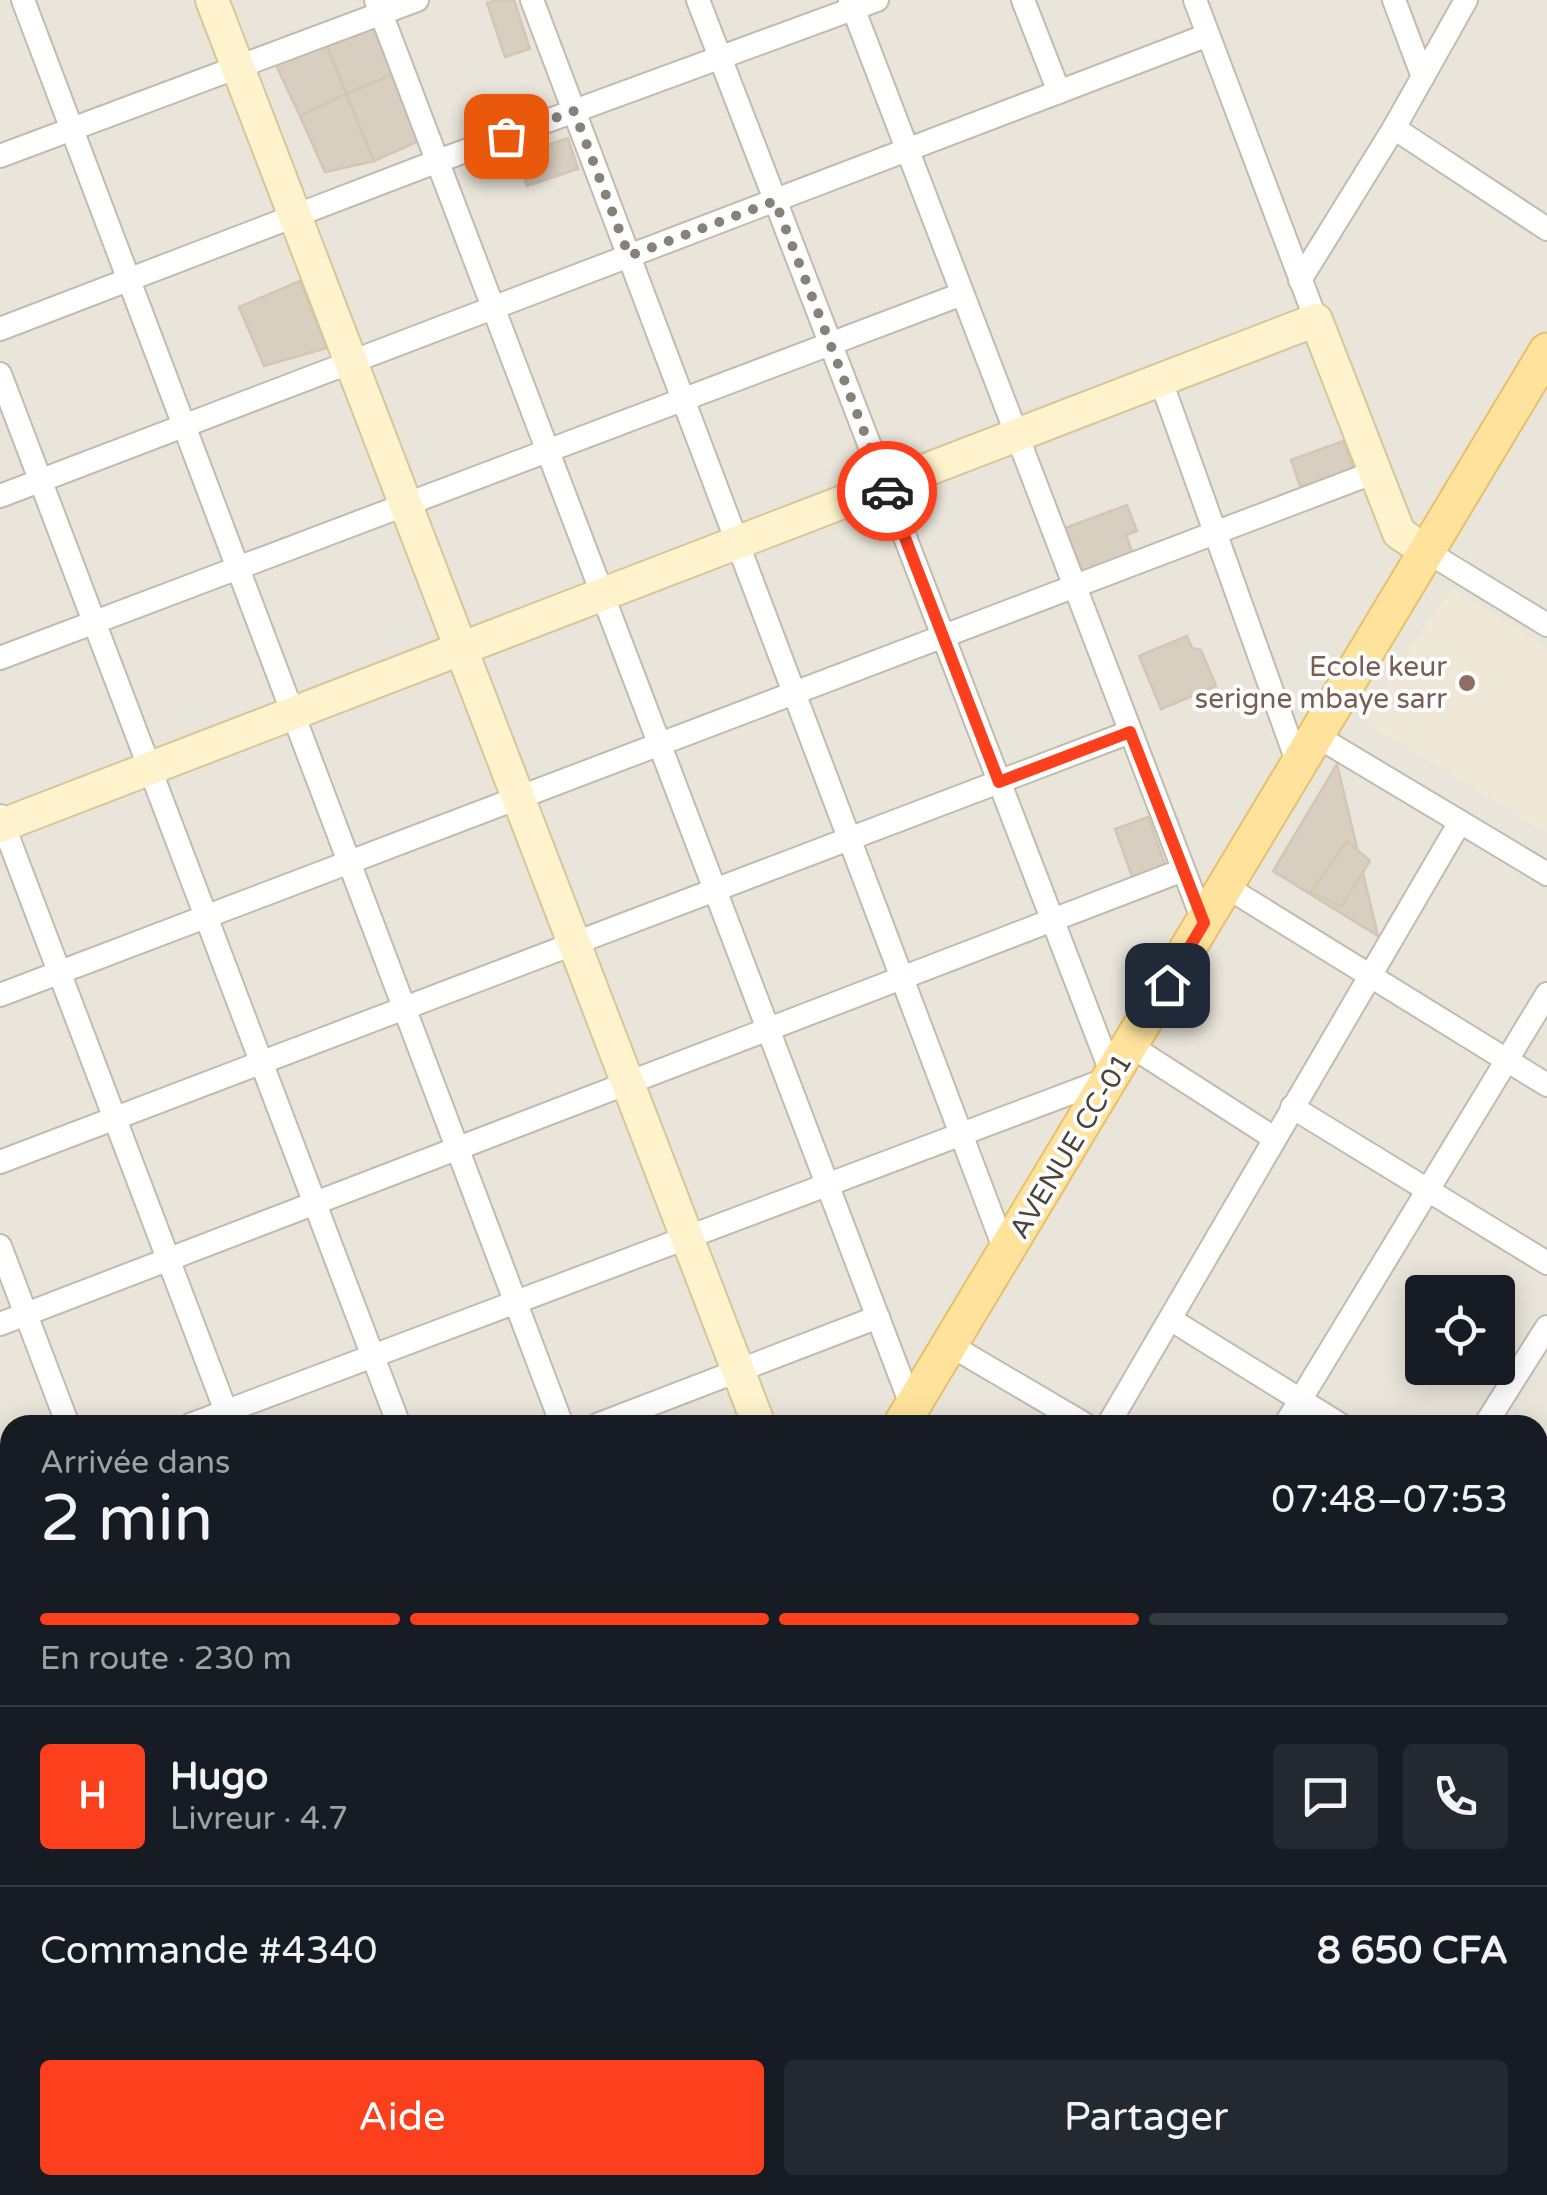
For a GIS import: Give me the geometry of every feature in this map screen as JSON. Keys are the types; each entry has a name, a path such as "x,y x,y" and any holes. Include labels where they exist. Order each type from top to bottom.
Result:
{"main road":[{"name":"AVENUE CC-01","path":"908,1415 1547,351"}],"street":[{"path":"23,0 558,1415"},
{"path":"212,0 755,1415"},
{"path":"0,156 379,7 418,0"},
{"path":"532,0 1006,1253"},
{"path":"698,0 1052,920 1122,1062 1274,1138"},
{"path":"0,329 720,58 852,4 878,0"},
{"path":"1024,0 1059,92"},
{"path":"1195,0 1399,533 1546,621"},
{"path":"1394,0 1423,77"},
{"path":"1300,280 1394,128 1466,0"},
{"path":"852,4 1204,923"},
{"path":"379,7 878,1317 907,1415"},
{"path":"0,496 1208,35"},
{"path":"1394,128 1547,229"},
{"path":"0,658 962,294"},
{"path":"227,1415 1,822 461,650 1316,320"},
{"path":"0,374 395,1415"},
{"path":"1161,381 1216,533 1306,750 1460,822 1547,874"},
{"path":"0,995 1375,472"},
{"path":"0,1162 1130,732"},
{"path":"1114,1415 1460,822"},
{"path":"0,1324 1183,870"},
{"path":"1225,886 1547,1084"},
{"path":"1291,1415 1547,994"},
{"path":"235,1415 373,1356 961,1134 1122,1062"},
{"path":"1292,1107 1547,1264"},
{"path":"0,1246 64,1415"},
{"path":"623,1415 878,1317"},
{"path":"1170,1319 1324,1415"},
{"path":"1490,1415 1547,1327"},
{"path":"950,1345 1069,1415"}],"shaded area":[{"path":"0,0 1547,0 1547,1415 0,1415"},
{"name":"Ecole keur serigne mbaye sarr","path":"1451,588 1547,647 1547,833 1362,720"}],"building":[{"path":"514,0 530,49 505,57 487,3"},
{"path":"381,19 401,71 346,94 326,43"},
{"path":"326,43 346,94 300,116 275,63"},
{"path":"401,71 425,138 374,161 346,94"},
{"path":"346,94 374,161 325,172 300,116"},
{"path":"568,138 578,169 527,186 517,155"},
{"path":"300,281 327,348 264,366 239,307"},
{"path":"1343,441 1355,473 1302,492 1291,460"},
{"path":"1127,505 1137,531 1126,535 1134,557 1084,577 1065,528"},
{"path":"1187,636 1192,648 1201,650 1216,686 1161,709 1139,656"},
{"path":"1337,764 1378,936 1273,871"},
{"path":"1148,817 1167,870 1134,882 1115,829"},
{"path":"1347,841 1370,861 1341,907 1311,892"}],"way so far":[{"path":"506,136 574,111 629,256 775,201 887,491"}],"place":[{"name":"Ecole keur serigne mbaye sarr","path":"1467,683"}],"route":[{"path":"887,491 999,782 1130,732 1204,923 1167,985"}]}
